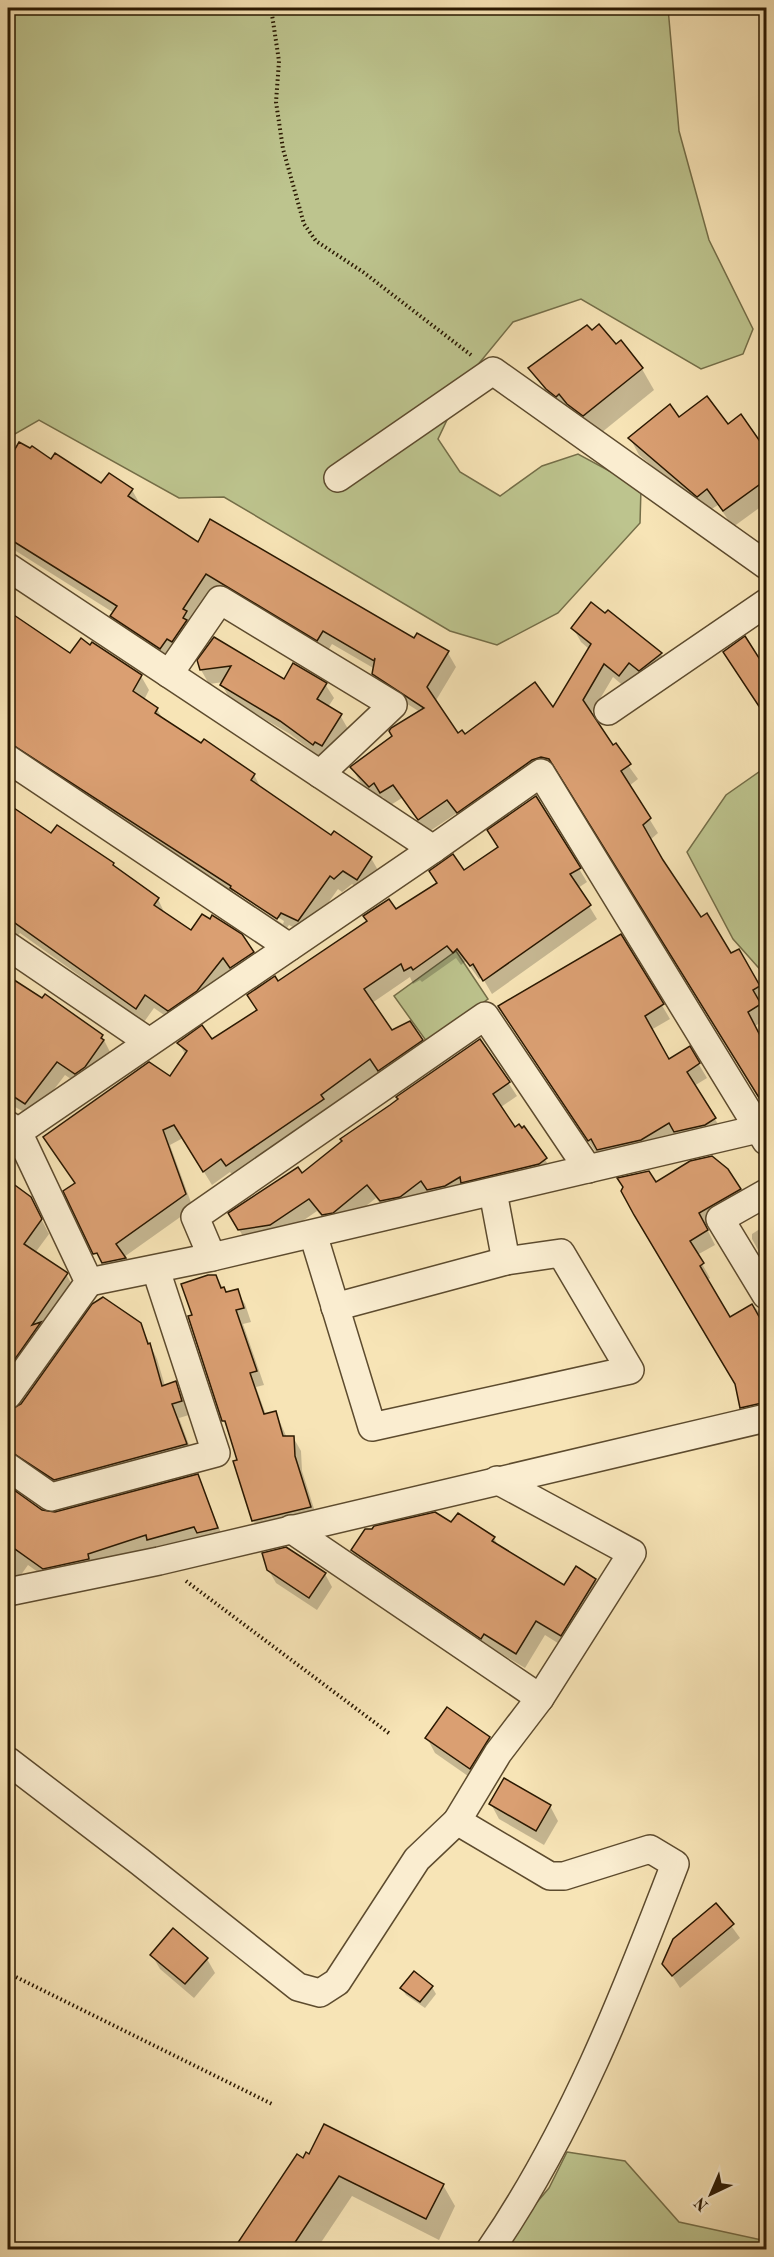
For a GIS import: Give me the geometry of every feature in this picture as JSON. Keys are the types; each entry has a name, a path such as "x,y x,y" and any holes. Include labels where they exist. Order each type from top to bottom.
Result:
{"street":[{"path":"338,478 493,371 766,565"},
{"path":"8,567 434,849"},
{"path":"169,674 220,600 393,705 320,774"},
{"path":"608,711 766,603"},
{"path":"8,759 289,947"},
{"path":"8,1395 89,1282 156,1270 588,1169 763,1135 541,773 434,849 11,1135 89,1282"},
{"path":"8,946 148,1042"},
{"path":"212,1257 195,1216 485,1016 588,1169"},
{"path":"493,1192 506,1261"},
{"path":"766,1193 720,1219 766,1295"},
{"path":"313,1234 335,1306 372,1427 630,1370 561,1253 506,1261 335,1306"},
{"path":"8,1467 51,1497 216,1453 156,1270"},
{"path":"8,1592 159,1561 766,1418"},
{"path":"8,1761 140,1861 298,1988 320,1993 337,1982 417,1859 457,1821 498,1753 540,1698 632,1553 497,1480"},
{"path":"291,1529 540,1698"},
{"path":"457,1821 550,1876 564,1876 650,1849 675,1864 618,2011 523,2201 490,2250"}],"path":[{"path":"271,8 279,61 276,102 281,137 304,224 316,241 363,272 440,334 493,371"},
{"path":"159,1561 390,1734"},
{"path":"8,1973 274,2106"}],"green space":[{"path":"8,8 668,8 679,131 709,240 753,329 743,354 701,369 581,299 513,322 467,378 438,439 460,472 500,496 542,466 578,454 641,488 640,523 558,613 497,645 450,631 224,497 179,498 39,420 8,438"},
{"path":"766,767 766,976 733,939 687,852 726,795"},
{"path":"456,951 488,999 427,1042 394,996"},
{"path":"567,2152 625,2161 679,2222 766,2241 766,2250 505,2250 521,2221 549,2188"}],"building":[{"path":"599,324 616,344 621,340 643,368 583,416 567,404 559,394 556,397 546,389 528,368 587,325 592,330"},
{"path":"707,396 728,424 741,414 766,450 766,480 723,511 707,489 697,497 628,438 670,404 679,417"},
{"path":"19,442 30,448 32,446 51,459 55,453 101,483 109,473 133,489 128,496 198,542 210,519 414,638 417,633 449,651 427,687 458,733 462,730 465,734 535,682 553,707 591,644 571,628 591,602 605,613 608,610 662,653 639,671 629,663 619,676 604,664 583,700 613,745 616,743 631,764 621,771 651,818 643,825 663,860 701,917 707,913 731,953 739,949 760,986 753,990 761,1004 748,1012 766,1047 766,1109 549,759 541,757 532,760 457,813 447,800 418,820 393,785 380,793 374,783 369,787 350,767 392,736 389,731 391,728 424,708 372,674 375,658 374,661 323,631 317,641 206,574 183,609 187,611 183,618 187,620 172,642 167,639 160,649 110,616 117,606 8,538 8,461"},
{"path":"8,611 70,653 81,638 90,645 92,642 142,675 133,691 158,708 155,713 201,743 204,739 255,774 251,780 331,835 334,831 372,857 357,880 343,871 334,879 330,876 298,921 281,913 277,919 230,888 231,886 8,742 8,735 14,725 8,720"},
{"path":"745,636 766,669 766,717 723,652"},
{"path":"214,637 284,679 293,663 327,683 317,699 342,714 322,746 315,742 313,745 280,721 220,685 231,666 200,670 197,660"},
{"path":"536,796 581,868 570,874 591,905 483,981 473,964 470,966 457,949 453,953 447,946 413,970 411,967 404,971 401,964 364,989 392,1030 410,1021 423,1040 378,1071 370,1059 321,1095 324,1099 226,1166 221,1159 203,1172 174,1125 163,1130 186,1194 116,1244 126,1258 102,1263 97,1253 93,1254 63,1191 75,1183 43,1137 149,1062 170,1076 187,1051 177,1043 202,1025 212,1039 257,1010 247,995 275,976 278,981 367,921 363,916 389,899 396,909 437,883 429,871 453,854 464,870 498,847 487,830"},
{"path":"8,804 51,833 57,825 114,863 113,865 159,898 154,905 191,930 202,914 210,919 212,915 242,934 254,952 230,968 223,958 197,991 168,1011 145,995 136,1009 8,918"},
{"path":"621,934 664,1004 645,1016 669,1059 690,1046 700,1063 687,1072 716,1118 705,1125 674,1132 669,1123 641,1140 597,1150 591,1139 588,1141 498,1006"},
{"path":"8,976 42,998 45,994 103,1035 101,1038 104,1040 85,1067 75,1074 57,1062 25,1104 8,1093"},
{"path":"480,1039 510,1082 493,1094 515,1127 519,1124 522,1128 524,1126 547,1158 539,1164 461,1183 460,1177 445,1186 427,1190 421,1181 400,1197 380,1201 367,1185 333,1213 322,1215 309,1199 270,1225 238,1230 228,1213 298,1167 302,1173 342,1141 340,1139"},
{"path":"712,1156 728,1169 741,1189 699,1213 708,1230 690,1241 704,1263 700,1266 730,1317 752,1304 766,1329 766,1402 740,1408 735,1384 634,1215 617,1178 649,1171 656,1182 690,1161"},
{"path":"8,1180 31,1197 42,1219 24,1244 68,1273 32,1325 41,1322 8,1369 8,1286 14,1276 8,1271"},
{"path":"208,1275 216,1275 221,1288 224,1287 226,1292 238,1289 244,1308 236,1310 257,1371 250,1373 264,1414 276,1411 283,1436 294,1436 295,1456 311,1507 252,1521 233,1461 237,1460 188,1316 192,1315 181,1284"},
{"path":"103,1297 141,1323 148,1344 150,1343 162,1386 176,1381 182,1401 172,1404 187,1444 54,1480 8,1450 8,1411 21,1404 92,1304"},
{"path":"198,1474 218,1528 197,1533 194,1527 147,1540 146,1535 88,1554 89,1559 43,1569 8,1544 8,1500 14,1490 42,1510 55,1512"},
{"path":"435,1512 451,1522 458,1513 495,1537 492,1541 564,1585 576,1566 596,1579 561,1636 536,1621 516,1654 484,1634 481,1639 351,1550 365,1529"},
{"path":"286,1547 326,1573 309,1598 267,1570 262,1553"},
{"path":"447,1707 490,1737 470,1769 425,1738"},
{"path":"504,1778 551,1805 536,1831 489,1804"},
{"path":"716,1903 734,1924 672,1976 662,1964 673,1939"},
{"path":"173,1928 208,1958 185,1984 150,1955"},
{"path":"414,1971 433,1986 420,2002 400,1988"},
{"path":"324,2124 444,2184 426,2219 339,2176 290,2250 233,2250 297,2154 303,2158 306,2152 309,2154"}]}
